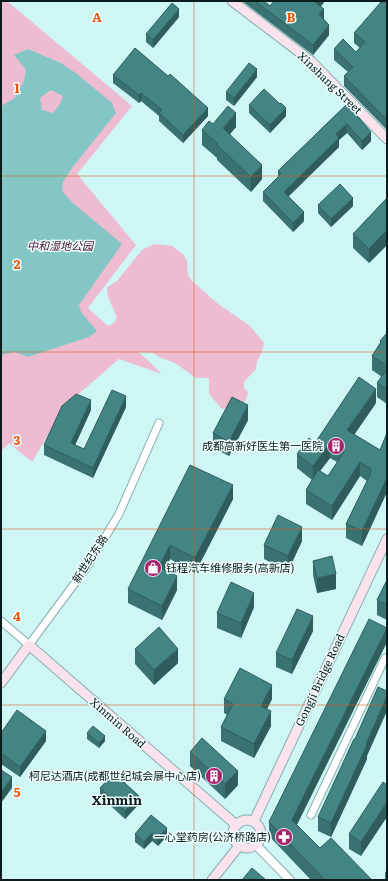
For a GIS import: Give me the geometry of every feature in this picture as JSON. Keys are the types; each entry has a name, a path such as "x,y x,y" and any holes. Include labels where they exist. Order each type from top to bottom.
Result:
{"main road":[{"name":"Xinshang Street","path":"232,1 311,62 387,139"},
{"name":"Gongji Bridge Road","path":"254,821 387,539"},
{"name":"新世纪东路","path":"1,683 29,646"},
{"name":"Xinmin Road","path":"29,646 235,824"},
{"path":"244,819 254,821 260,828 261,833 259,842 256,845 247,848 238,846 235,843 232,834 235,824 244,819"},
{"path":"212,880 238,846"}],"street":[{"name":"新世纪东路","path":"29,646 89,564 108,533 119,514 159,424"},
{"name":"Xinmin Road","path":"1,621 29,646"},
{"path":"311,815 385,658 387,658"},
{"path":"256,845 290,880"}],"green space":[{"name":"中和湿地公园","path":"1,1 7,1 132,106 77,174 136,245 88,308 108,326 114,323 117,318 108,297 107,287 117,281 142,250 154,244 172,246 184,255 187,261 188,275 192,281 217,303 250,326 264,343 256,369 244,382 244,388 248,392 247,397 239,406 222,409 209,394 209,378 196,378 175,363 153,353 139,352 162,374 119,359 66,405 32,462 9,443 1,451"}],"water":[{"name":"中和湿地公园","path":"28,49 61,63 77,74 112,103 116,113 72,168 63,182 62,191 73,203 122,244 79,305 81,312 97,331 89,337 28,357 14,352 1,355 1,106 15,98 24,81 26,70 14,55","holes":["51,90 63,96 60,104 53,113 42,110 40,98"]}],"building":[{"path":"255,1 264,1 270,6 274,1 317,1 316,3 324,9 319,14 329,25 313,45"},
{"path":"383,1 387,1 387,120 344,76 353,67 334,49 343,39 356,52 365,42 354,33"},
{"path":"172,3 179,9 153,40 146,34"},
{"path":"135,48 168,76 170,74 208,108 183,135 159,113 162,110 141,93 139,95 113,75"},
{"path":"249,63 257,69 234,98 226,92"},
{"path":"264,89 286,108 270,125 249,105"},
{"path":"347,104 371,132 362,141 347,124 336,134 339,138 284,192 304,212 293,223 263,192 281,174 278,171"},
{"path":"228,106 236,113 223,128 262,165 251,177 202,130 209,121 213,124"},
{"path":"340,184 353,198 331,219 318,205"},
{"path":"387,198 387,230 369,249 353,234"},
{"path":"387,333 387,366 372,356 381,342 380,341"},
{"path":"387,369 387,389 377,383"},
{"path":"359,377 376,389 347,430 380,450 387,433 387,478 362,531 346,524 370,475 371,469 360,462 332,506 306,490 318,470 328,476 344,452 330,443 313,466 297,454 309,438 315,443"},
{"path":"112,390 126,396 93,468 44,445 62,406 76,394 91,400 71,443 84,449"},
{"path":"232,397 248,405 229,442 213,433"},
{"path":"190,465 233,485 195,558 170,545 159,567 177,576 162,606 128,589"},
{"path":"278,515 302,527 288,556 264,545"},
{"path":"332,556 336,574 317,578 313,561"},
{"path":"387,580 387,605 377,600"},
{"path":"231,582 254,593 241,623 217,613"},
{"path":"297,609 313,616 292,660 276,653"},
{"path":"369,619 387,628 292,820 320,848 331,838 372,880 325,880 269,822"},
{"path":"159,627 178,649 154,670 135,649"},
{"path":"240,668 272,685 261,706 271,711 254,744 221,727 233,704 224,699"},
{"path":"378,687 387,691 387,696 366,744 367,745 331,823 318,817"},
{"path":"17,710 46,731 20,767 1,753 1,733"},
{"path":"93,726 105,736 99,743 87,733"},
{"path":"202,738 238,771 225,784 190,752"},
{"path":"1,770 12,777 1,793"},
{"path":"114,773 139,796 125,811 100,788"},
{"path":"383,782 387,785 387,802 361,842 349,834"},
{"path":"151,815 167,828 158,838 152,833 144,842 135,834"},
{"path":"252,868 266,880 242,880"}],"place":[{"name":"成都高新好医生第一医院","path":"336,446"},
{"name":"钰程汽车维修服务(高新店)","path":"153,568"},
{"name":"柯尼达酒店(成都世纪城会展中心店)","path":"214,776"},
{"name":"一心堂药房(公济桥路店)","path":"284,837"}],"district":[{"name":"Xinmin","path":"117,800"}]}
